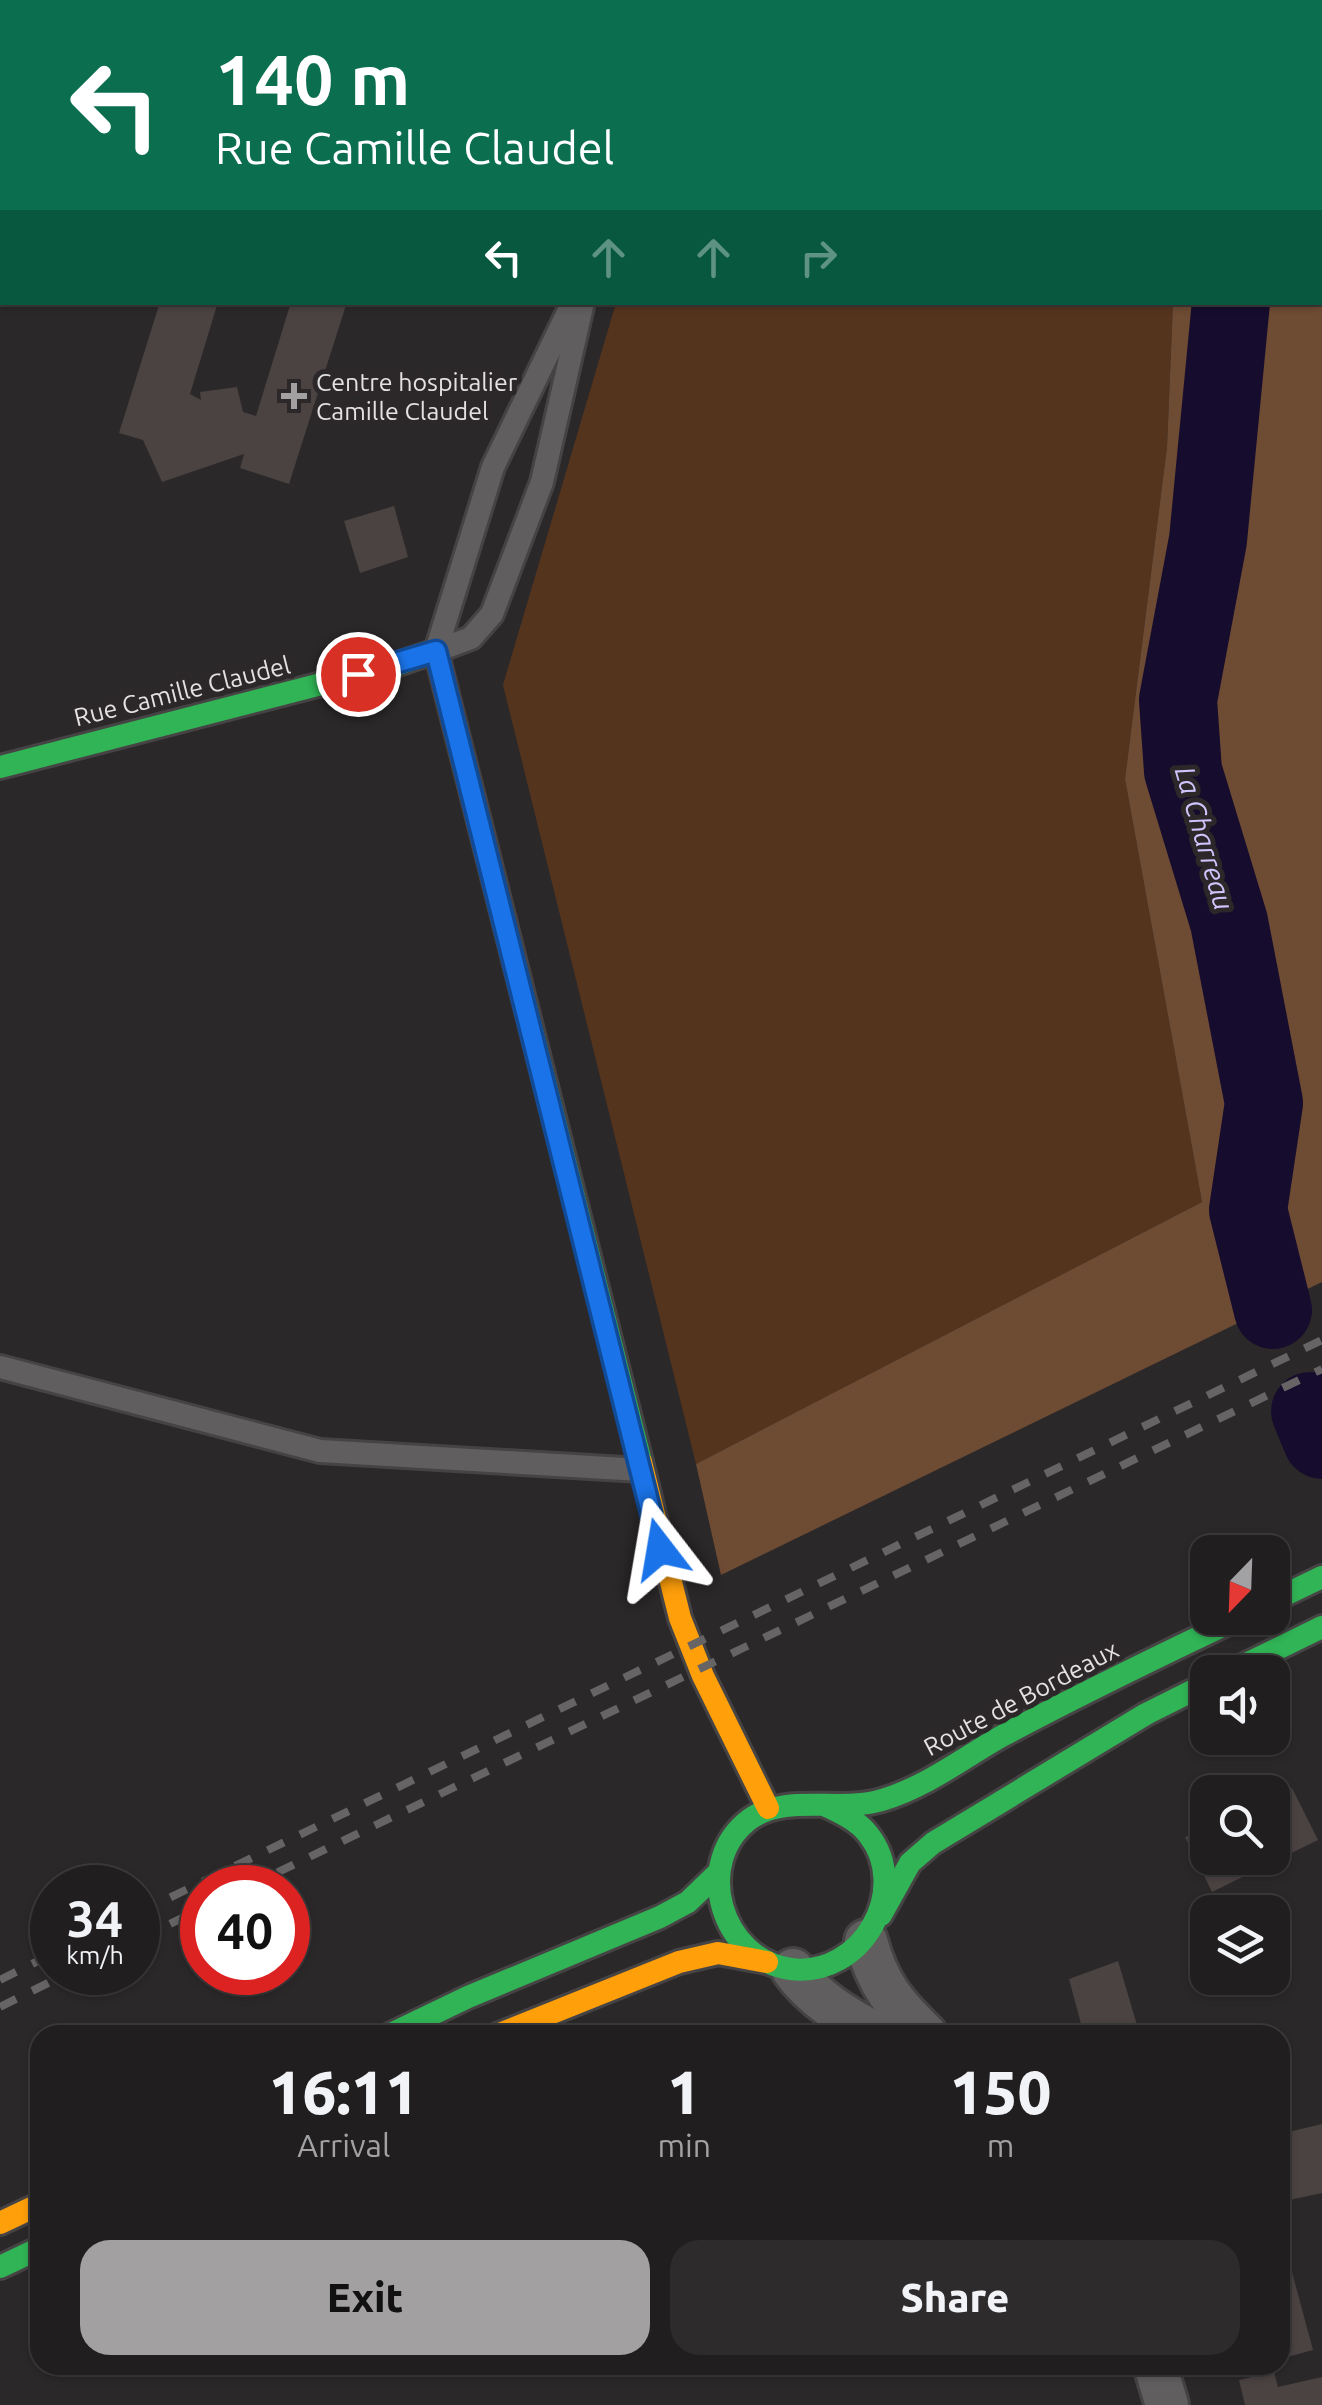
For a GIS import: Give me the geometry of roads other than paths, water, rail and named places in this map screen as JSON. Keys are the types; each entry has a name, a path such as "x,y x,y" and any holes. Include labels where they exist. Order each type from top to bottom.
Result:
{"main road":[{"name":"Rue Camille Claudel","path":"0,767 436,651"},
{"path":"436,651 680,1618 703,1676 768,1808"},
{"path":"1290,1592 1322,1577"},
{"path":"1265,1655 1322,1627"},
{"name":"Route de Bordeaux","path":"824,1805 849,1807 900,1794 1000,1738 1205,1635"},
{"path":"522,2025 679,1962 718,1953 780,1966 820,1968 845,1958 872,1929 910,1863 933,1844 1146,1714 1190,1693"},
{"path":"780,1966 744,1948 727,1926 718,1901 718,1874 727,1847 744,1824 768,1808 796,1802 824,1805 850,1818 870,1837 882,1863 886,1892 872,1929"},
{"path":"409,2025 660,1917 688,1902 718,1874"},
{"path":"0,2224 30,2209"},
{"path":"0,2267 30,2253"}],"street":[{"path":"872,1929 873,1967 886,1993 916,2025"},
{"path":"780,1966 860,2025"},
{"path":"1159,2375 1167,2405"}],"lane":[{"path":"436,651 493,468 572,305"},
{"path":"436,651 471,638 492,614 542,482 582,305"},
{"path":"0,1367 320,1451 641,1470"}],"waterway":[{"name":"La Charreau","path":"1231,305 1208,540 1178,700 1183,771 1229,922 1264,1103 1248,1210 1273,1310"},
{"name":"La Charreau","path":"1310,1411 1322,1440"}],"railway":[{"path":"160,1902 1322,1340"},
{"path":"293,1865 1322,1369"},
{"path":"160,1929 180,1919"},
{"path":"0,1980 30,1965"},
{"path":"0,2007 30,1992"}],"place":[{"name":"Centre hospitalier Camille Claudel","path":"294,396"}]}
